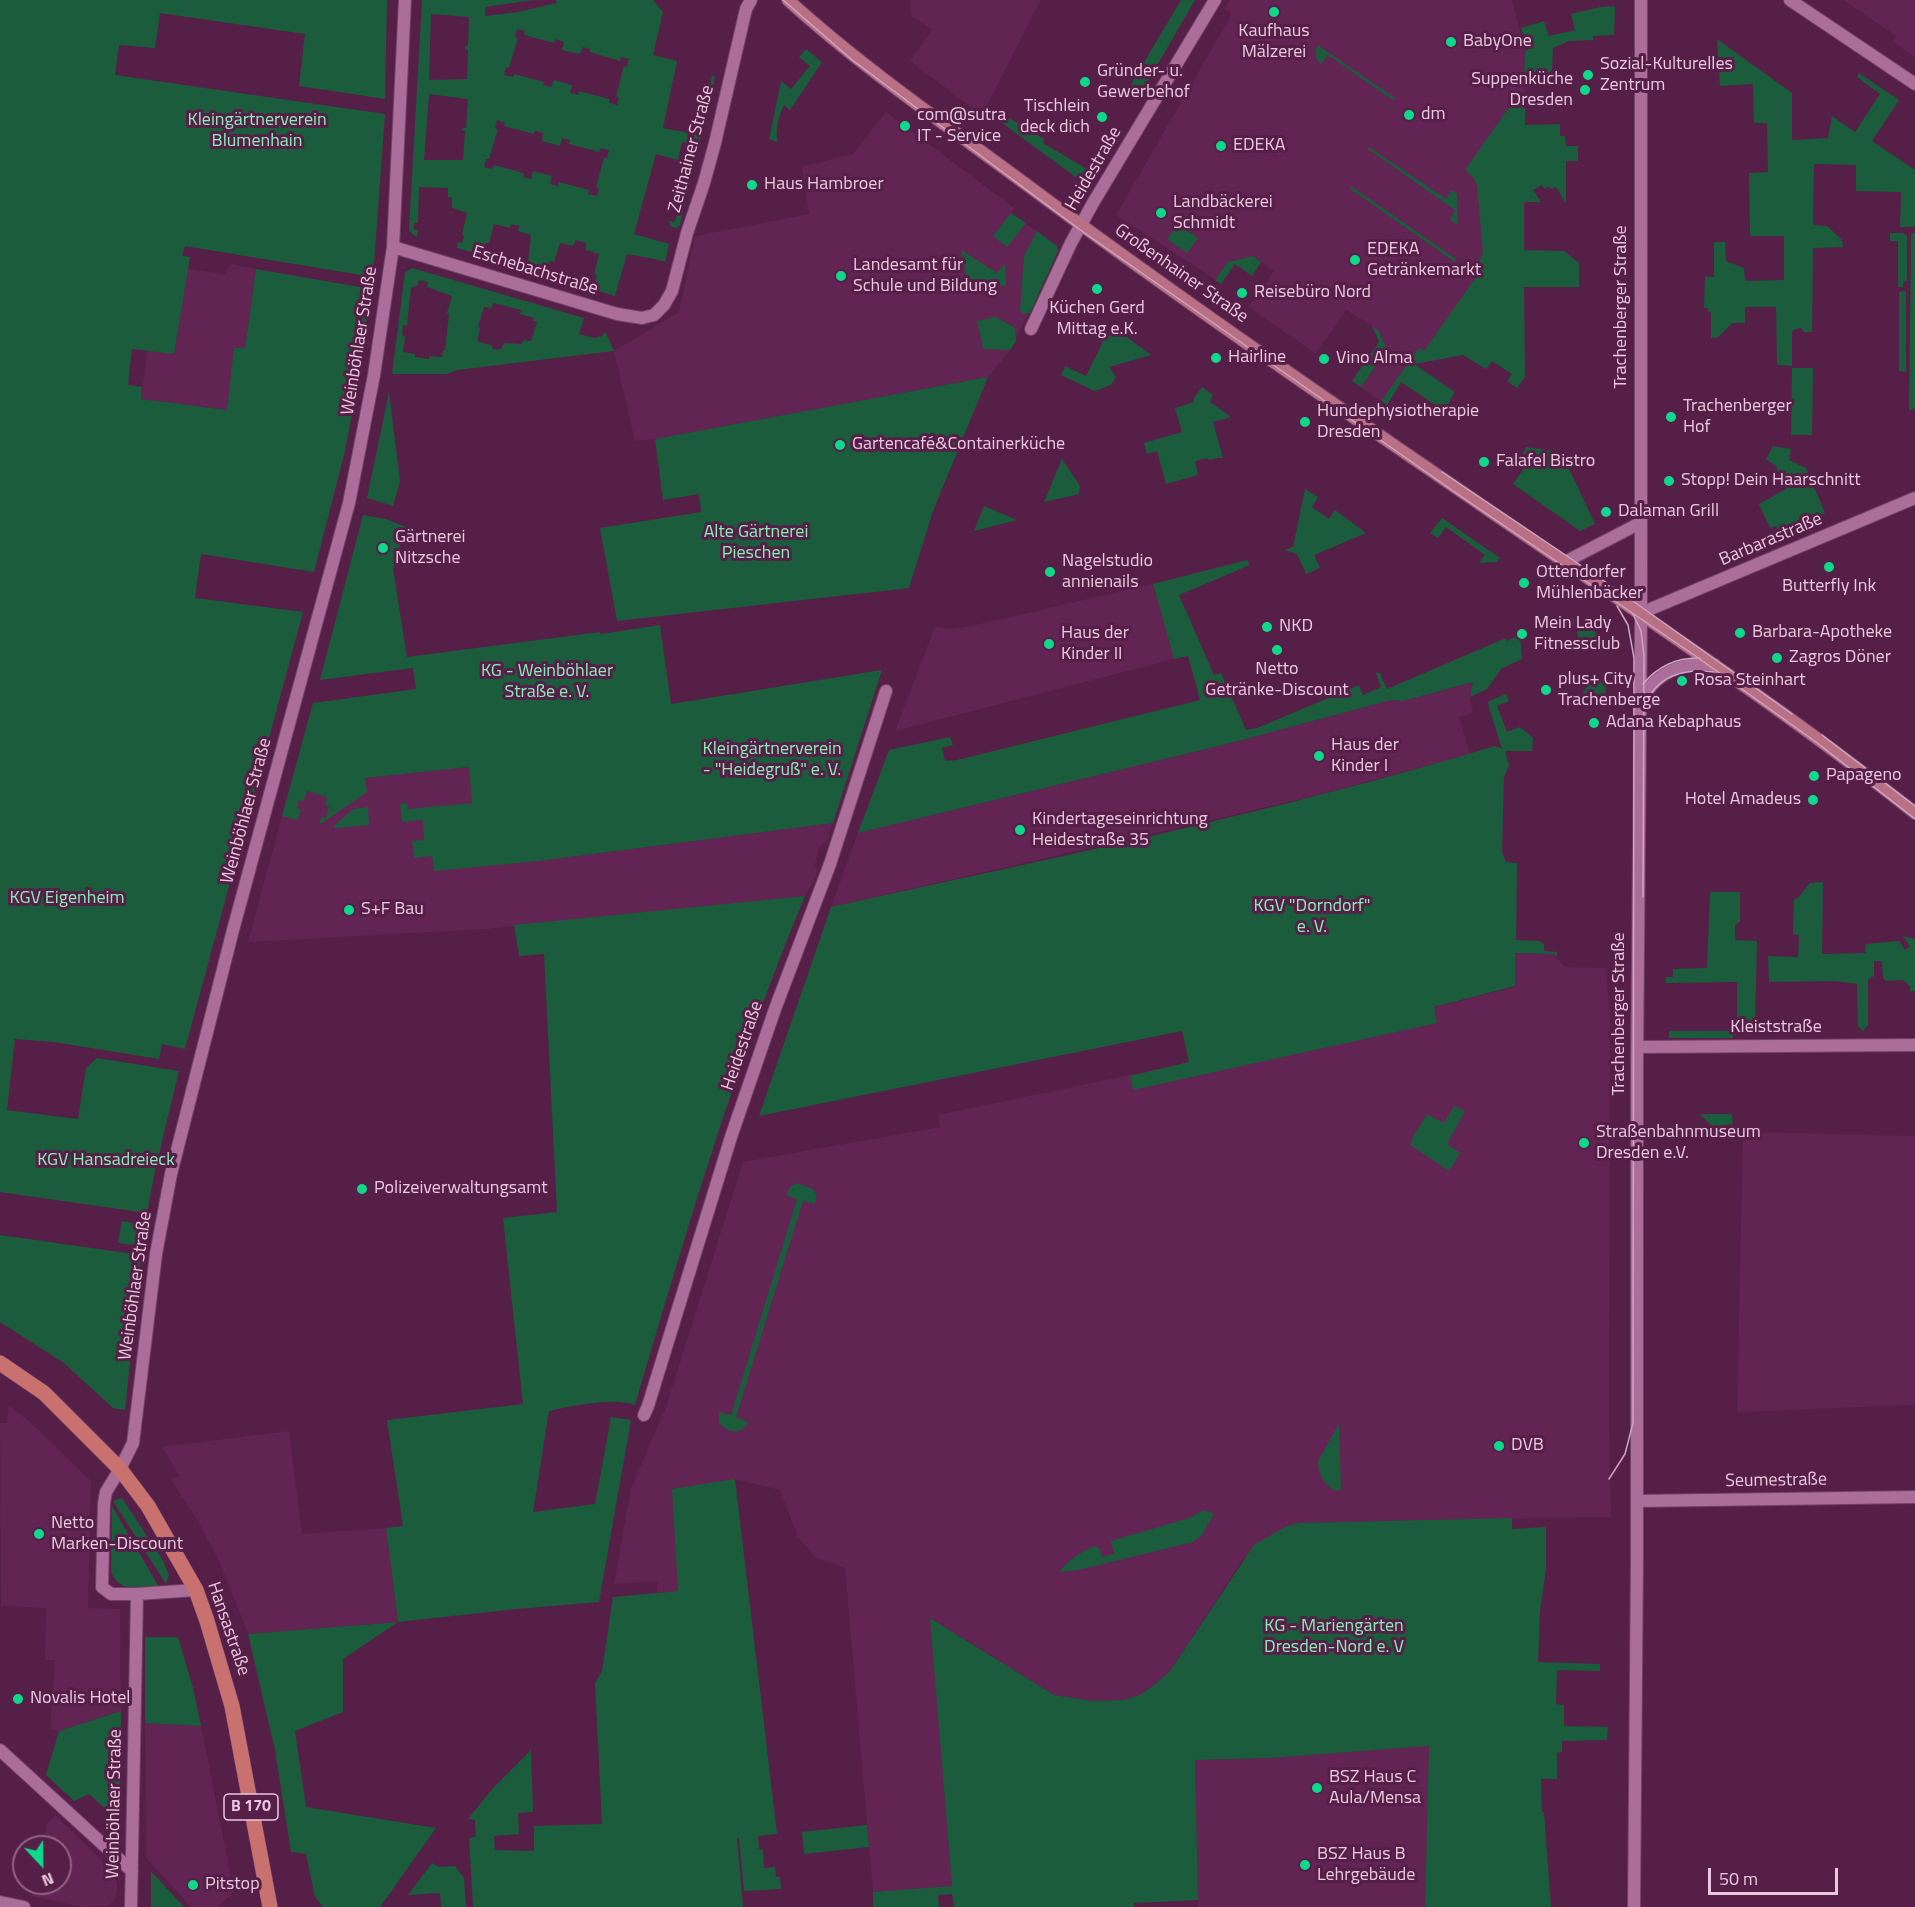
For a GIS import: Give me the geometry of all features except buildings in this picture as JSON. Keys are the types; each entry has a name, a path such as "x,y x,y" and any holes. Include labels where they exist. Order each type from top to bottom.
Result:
{"main road":[{"name":"Großenhainer Straße","path":"788,0 854,56 1081,226 1355,419 1715,665"},
{"path":"1715,665 1839,752 1915,813"},
{"name":"Hansastraße","path":"0,1363 44,1393 120,1469 148,1506 196,1590 232,1706 270,1907"}],"street":[{"name":"Weinböhlaer Straße","path":"196,1590 111,1594 102,1587 104,1503 106,1492 133,1443 156,1254 171,1174 233,930 349,503 374,375 393,247 405,0"},
{"name":"Zeithainer Straße","path":"664,305 672,291 687,233 704,183 746,9 751,0"},
{"name":"Heidestraße","path":"1031,329 1081,226 1215,0"},
{"name":"Trachenberger Straße","path":"1634,1907 1641,614 1641,0"},
{"path":"1790,0 1915,84"},
{"name":"Eschebachstraße","path":"393,247 617,314 642,318 654,315 664,305"},
{"name":"Barbarastraße","path":"1641,614 1915,498"},
{"path":"1565,562 1640,523"},
{"path":"1640,707 1647,691 1659,677 1682,667 1715,665"},
{"name":"Heidestraße","path":"644,1415 731,1137 775,1009 830,864 886,691"},
{"name":"Kleiststraße","path":"1638,1047 1915,1045"},
{"name":"Seumestraße","path":"1637,1501 1915,1497"},
{"name":"Weinböhlaer Straße","path":"131,1907 137,1594"},
{"path":"0,1750 132,1871"},
{"path":"0,1902 24,1907"}],"shaded area":[{"path":"910,0 1041,0 985,109 978,112 910,61 932,30 912,17"},
{"path":"1230,0 1512,0 1525,51 1524,344 1413,364 1387,405 1361,387 1386,351 1372,326 1346,310 1316,354 1249,307 1274,271 1253,256 1228,262 1216,280 1116,215 1229,19 1231,13 1224,9"},
{"path":"1843,0 1915,0 1915,57 1893,42 1896,36"},
{"path":"886,112 1014,208 1011,213 1057,246 1058,251 1010,351 988,377 635,441 614,351 679,312 695,236 809,214 802,167 853,154"},
{"path":"232,264 256,269 245,349 235,348 228,410 141,399 147,350 174,354 187,269 224,274"},
{"name":"Haus der Kinder II","path":"1153,584 1174,659 895,731 935,627 951,629 971,626"},
{"path":"1474,682 1470,697 1473,713 1459,717 1470,754 1322,794 831,907 858,833 1231,743 1391,700 1403,701"},
{"path":"474,766 479,866 539,861 833,823 828,840 819,848 815,865 816,876 805,896 486,929 248,942 290,786"},
{"path":"1515,953 1554,954 1565,967 1606,968 1610,1017 1609,1422 1611,1517 1299,1523 1243,1559 1170,1671 1139,1695 1124,1700 1093,1701 1054,1695 931,1618 952,1887 873,1892 845,1568 815,1557 798,1537 780,1490 735,1479 678,1591 657,1593 657,1582 614,1584 631,1489 666,1407 743,1162 940,1127 938,1115 1342,1031 1514,987"},
{"path":"1743,1132 1915,1136 1915,1405 1737,1412"},
{"path":"9,1406 30,1422 91,1481 88,1608 120,1609 121,1711 59,1731 50,1729 55,1660 45,1660 46,1608 1,1606 0,1423 7,1423"},
{"path":"289,1431 302,1534 386,1528 398,1622 248,1634 220,1563 197,1519 172,1481 179,1475 162,1447"},
{"path":"145,1723 201,1726 234,1892 217,1907 191,1907 146,1858"},
{"path":"1430,1745 1425,1907 1198,1907 1195,1760 1270,1758"},
{"path":"55,1815 103,1862 117,1882 115,1899 108,1906 82,1907 32,1896 72,1895 72,1835 45,1835 47,1825"}],"green space":[{"path":"0,0 387,0 385,99 299,86 305,34 160,13 155,48 119,45 115,75 385,114 373,277 185,246 182,256 190,257 174,354 132,349 128,385 142,387 141,399 227,410 234,348 245,348 256,269 371,289 345,451 314,572 201,554 195,598 303,612 185,1049 162,1044 159,1059 54,1042 15,1039 7,1110 78,1119 86,1068 97,1058 179,1071 147,1213 0,1192"},
{"path":"422,0 534,0 485,7 485,16 518,12 557,3 556,0 653,0 663,12 653,55 677,61 663,128 700,135 712,75 715,77 680,225 677,228 670,226 669,221 675,222 692,164 689,163 694,144 682,142 678,160 656,154 634,234 669,244 665,262 627,254 615,296 589,288 591,281 595,282 597,275 594,274 599,254 585,250 586,243 576,240 573,246 560,243 554,262 550,261 548,268 552,269 550,276 522,268 524,262 528,263 531,235 518,231 519,226 511,224 510,228 494,224 489,243 486,243 485,249 488,250 486,257 457,248 458,242 462,243 464,236 462,235 467,213 452,208 452,198 448,197 448,188 419,187 418,223 414,223 414,230 418,230 417,237 409,229","holes":["431,14 469,17 468,46 465,47 468,50 467,79 429,80","517,29 525,31 524,35 554,43 556,39 564,42 562,50 580,54 583,47 590,49 590,52 620,61 621,57 629,59 627,67 624,66 616,96 619,97 617,105 609,103 609,99 579,91 578,95 570,93 572,85 554,80 551,87 543,85 544,82 514,74 513,77 504,75 506,67 509,68 518,38 515,37","429,94 468,99 466,128 462,131 465,131 463,160 424,160","497,120 505,123 504,126 534,134 535,131 543,133 542,141 560,146 562,138 570,140 569,144 599,152 601,148 609,150 607,158 604,158 596,187 599,189 597,196 588,194 589,190 559,182 558,186 550,184 552,176 533,171 531,179 523,177 524,173 494,165 492,169 484,167 486,159 489,159 498,129 495,128"]},
{"path":"1181,0 1195,0 1141,93 1130,86"},
{"path":"1615,6 1614,35 1593,36 1593,40 1569,41 1553,48 1552,70 1548,76 1524,77 1525,51 1528,49 1521,28 1544,21 1549,36 1575,30 1571,14"},
{"path":"1717,39 1792,93 1792,140 1828,138 1832,116 1855,132 1880,94 1857,77 1859,73 1899,100 1872,141 1915,170 1915,227 1900,227 1901,192 1856,191 1856,165 1814,164 1813,225 1827,226 1842,240 1843,247 1813,248 1812,332 1804,332 1801,328 1792,332 1792,366 1777,365 1776,307 1745,307 1745,323 1732,323 1718,337 1711,338 1711,312 1708,312 1708,308 1704,308 1705,277 1714,277 1714,242 1725,242 1726,261 1744,268 1745,281 1784,280 1784,236 1750,236 1749,173 1768,172 1767,123 1754,123 1753,84 1720,86"},
{"path":"1318,45 1395,98 1393,100 1328,55 1321,64 1316,55"},
{"path":"806,49 822,62 790,110 784,105 778,123 777,142 769,139 781,81 791,89 810,66 799,57"},
{"path":"1517,96 1525,96 1525,125 1560,124 1560,136 1565,136 1566,146 1578,146 1578,161 1566,161 1566,204 1556,187 1551,189 1548,186 1545,189 1542,185 1533,190 1541,202 1524,202 1524,250 1564,251 1579,263 1579,287 1524,287 1525,377 1517,388 1507,381 1512,374 1492,361 1486,369 1463,355 1414,364 1455,392 1444,411 1401,382 1387,405 1381,401 1419,348 1424,351 1478,274 1473,271 1483,253 1477,186 1474,178 1465,170"},
{"path":"1002,116 1044,139 1043,143 1087,169 1081,181 1002,123 1000,118"},
{"path":"1369,147 1446,199 1452,190 1457,194 1458,225 1450,220 1455,210 1368,149"},
{"path":"1351,186 1456,259 1455,262 1349,188"},
{"path":"1011,213 1026,223 1007,247 993,236"},
{"path":"1178,224 1198,238 1187,253 1167,239"},
{"path":"1037,231 1057,246 1058,251 1030,313 1023,314 1020,310 1024,256"},
{"path":"1890,233 1903,233 1907,236 1907,281 1903,282 1903,287 1898,287 1898,241 1890,241"},
{"path":"1915,233 1915,408 1909,411 1911,235"},
{"path":"961,250 997,273 1005,264 1006,286 968,282"},
{"path":"1253,256 1261,262 1252,276 1235,264 1221,284 1215,280 1228,262"},
{"path":"412,268 584,318 579,334 594,338 603,336 605,331 614,351 457,370 446,374 392,374 405,272","holes":["419,280 428,282 427,287 452,296 447,313 449,314 445,350 443,350 442,357 429,356 429,359 403,352 405,336 402,335 403,325 407,325 411,288 418,285","493,303 521,310 520,314 534,318 533,321 537,322 531,341 524,340 521,344 504,343 498,350 493,349 491,345 477,341 480,328 478,327 484,307 492,308"]},
{"path":"1906,291 1906,372 1899,371 1899,292"},
{"path":"996,317 1015,328 1016,341 1010,350 983,349 977,321"},
{"path":"1372,326 1379,331 1387,350 1361,387 1352,381 1379,342"},
{"path":"1120,332 1151,355 1109,367 1116,377 1111,385 1094,391 1061,375 1065,366 1086,376 1102,344 1100,338"},
{"path":"1792,368 1813,368 1812,435 1791,435"},
{"name":"Alte Gärtnerei Pieschen","path":"988,377 933,511 909,588 617,621 600,528 701,512 699,494 663,500 655,439"},
{"path":"1202,387 1213,395 1210,402 1231,417 1213,422 1223,458 1195,461 1198,475 1166,484 1157,451 1147,454 1144,443 1182,432 1175,408 1194,402 1194,398"},
{"path":"389,392 400,481 393,506 367,498"},
{"path":"1773,446 1791,449 1789,460 1806,468 1825,513 1779,533 1776,526 1770,528 1759,504 1786,489 1776,466 1766,459"},
{"path":"1526,447 1561,452 1595,524 1580,531 1513,484 1528,462 1522,455"},
{"path":"1062,459 1080,486 1079,494 1044,502"},
{"path":"1305,489 1318,497 1312,507 1329,519 1335,510 1366,533 1314,555 1320,568 1306,574 1297,554 1284,550 1293,547"},
{"path":"984,506 1017,520 974,531"},
{"path":"363,515 386,519 406,527 393,569 407,657 660,625 671,704 882,670 833,823 539,861 434,871 432,856 414,858 412,841 424,840 423,820 402,822 400,804 407,803 408,809 472,803 469,767 365,778 367,792 319,825 321,817 326,818 329,806 325,805 327,797 307,791 304,801 299,800 297,808 301,810 298,820 282,816 313,703 416,689 413,668 320,680"},
{"path":"1442,518 1500,558 1497,562 1479,563 1485,555 1446,527 1438,538 1430,533"},
{"path":"1247,560 1250,565 1179,595 1214,675 1221,673 1246,730 1257,728 1359,685 1363,695 1381,687 1376,673 1379,672 1387,689 1506,638 1506,641 1520,635 1522,659 1501,669 1487,689 1470,697 1473,682 1403,701 1391,700 1231,743 858,833 889,750 950,737 953,745 942,748 945,761 957,760 1200,700 1188,656 1174,659 1153,584"},
{"path":"1575,618 1595,631 1597,635 1595,640 1581,646 1581,638 1578,638 1576,625 1573,625"},
{"path":"1602,678 1605,680 1606,697 1603,702 1594,702 1581,695 1587,687"},
{"name":"KGV \"Dorndorf\" e. V.","path":"1506,694 1509,701 1497,706 1507,732 1520,727 1533,738 1532,751 1505,751 1509,765 1504,777 1502,851 1506,862 1517,863 1516,940 1540,941 1544,944 1544,951 1557,952 1557,957 1554,954 1515,953 1515,986 1434,1007 1437,1023 1133,1090 1130,1076 1189,1062 1182,1031 759,1116 831,907 1248,813 1495,746 1502,749 1488,704 1489,701"},
{"path":"368,807 369,825 334,828 353,809"},
{"path":"1823,882 1822,954 1865,953 1866,944 1899,941 1905,950 1910,946 1903,936 1915,939 1915,991 1910,992 1910,986 1903,980 1886,981 1883,978 1882,961 1874,961 1874,976 1868,979 1868,1025 1863,1031 1858,1026 1857,984 1835,981 1769,982 1768,956 1798,957 1799,935 1793,934 1794,899 1798,898 1810,883"},
{"path":"1710,892 1740,892 1740,922 1735,925 1735,940 1757,941 1755,1025 1737,1025 1737,982 1666,983 1666,977 1673,977 1673,969 1707,968"},
{"path":"805,896 734,1084 635,1405 604,1402 549,1411 533,1512 595,1504 611,1417 631,1420 599,1602 398,1622 386,1528 403,1526 387,1420 523,1404 503,1218 557,1212 544,954 519,956 514,925"},
{"path":"1669,1031 1732,1031 1733,1038 1669,1038"},
{"path":"1454,1106 1465,1111 1447,1144 1460,1153 1449,1171 1409,1144 1413,1142 1411,1140 1427,1114 1444,1123"},
{"path":"1700,1114 1732,1114 1733,1124 1725,1125 1725,1135 1721,1135"},
{"path":"797,1183 813,1189 817,1196 815,1204 803,1201 736,1417 748,1422 739,1431 731,1431 719,1423 719,1412 731,1415 797,1199 786,1195 790,1187"},
{"path":"122,1221 146,1225 143,1246 118,1243"},
{"path":"0,1235 141,1255 125,1410 113,1408 64,1363 0,1322"},
{"path":"1339,1424 1341,1490 1336,1491 1322,1479 1318,1461"},
{"path":"735,1479 777,1834 758,1836 759,1849 763,1850 764,1868 775,1867 776,1877 780,1877 781,1889 744,1891 739,1838 737,1838 743,1907 473,1907 469,1838 476,1837 475,1820 468,1819 492,1789 531,1750 533,1812 518,1813 519,1834 494,1836 495,1850 534,1851 534,1826 602,1824 595,1683 602,1671 613,1597 678,1591 672,1489"},
{"path":"122,1498 162,1559 169,1575 166,1584 113,1501"},
{"path":"112,1506 159,1587 131,1588 119,1584 115,1579 111,1572"},
{"path":"1204,1510 1214,1514 1202,1535 1193,1542 1078,1570 1059,1572 1075,1557 1095,1546 1100,1549 1102,1557 1114,1554 1111,1541 1189,1518"},
{"name":"KG - Mariengärten Dresden-Nord e. V","path":"1512,1518 1512,1529 1546,1527 1546,1570 1540,1611 1538,1662 1600,1664 1600,1671 1557,1670 1556,1704 1564,1705 1564,1726 1608,1727 1607,1740 1562,1741 1562,1752 1557,1753 1557,1779 1541,1779 1551,1907 1425,1907 1429,1746 1270,1758 1195,1760 1198,1900 1134,1903 1134,1907 954,1907 952,1894 938,1895 939,1907 873,1907 873,1892 952,1886 930,1618 1054,1695 1093,1701 1124,1700 1139,1695 1170,1671 1254,1545 1285,1527 1299,1523"},
{"path":"398,1622 343,1659 343,1712 295,1731 306,1807 436,1828 380,1907 323,1907 315,1897 306,1854 291,1852 275,1750 248,1634"},
{"path":"145,1637 178,1637 201,1726 145,1723"},
{"path":"121,1711 120,1822 89,1794 74,1801 46,1775 59,1731"},
{"path":"867,1825 869,1847 804,1854 802,1832"},
{"path":"432,1863 439,1867 455,1866 464,1878 466,1907 441,1907 440,1893 408,1895"},
{"path":"151,1871 184,1907 151,1907"}],"tram line":[{"path":"783,0 851,59 1079,229 1459,495 1697,657 1816,742 1915,819"},
{"path":"1442,472 1616,589 1792,714"},
{"path":"1609,1479 1625,1454 1633,1423 1634,658 1628,625 1617,606"},
{"path":"1633,614 1641,631 1644,656 1643,897"},
{"path":"1643,684 1668,664 1683,659 1700,658"},
{"path":"1646,705 1657,687 1673,676 1693,671 1714,672"},
{"path":"1822,735 1915,806"}],"place":[{"name":"Kaufhaus Mälzerei","path":"1274,12"},
{"name":"BabyOne","path":"1451,42"},
{"name":"Sozial-Kulturelles Zentrum","path":"1588,75"},
{"name":"Gründer- u. Gewerbehof","path":"1085,82"},
{"name":"Suppenküche Dresden","path":"1585,90"},
{"name":"dm","path":"1409,115"},
{"name":"Tischlein deck dich","path":"1102,117"},
{"name":"com@sutra IT - Service","path":"905,126"},
{"name":"EDEKA","path":"1221,146"},
{"name":"Haus Hambroer","path":"752,185"},
{"name":"Landbäckerei Schmidt","path":"1161,213"},
{"name":"EDEKA Getränkemarkt","path":"1355,260"},
{"name":"Landesamt für Schule und Bildung","path":"841,276"},
{"name":"Küchen Gerd Mittag e.K.","path":"1097,289"},
{"name":"Reisebüro Nord","path":"1242,293"},
{"name":"Hairline","path":"1216,358"},
{"name":"Vino Alma","path":"1324,359"},
{"name":"Trachenberger Hof","path":"1671,417"},
{"name":"Hundephysiotherapie Dresden","path":"1305,422"},
{"name":"Gartencafé&Containerküche","path":"840,445"},
{"name":"Falafel Bistro","path":"1484,462"},
{"name":"Stopp! Dein Haarschnitt","path":"1669,481"},
{"name":"Dalaman Grill","path":"1606,512"},
{"name":"Gärtnerei Nitzsche","path":"383,548"},
{"name":"Butterfly Ink","path":"1829,567"},
{"name":"Nagelstudio annienails","path":"1050,572"},
{"name":"Ottendorfer Mühlenbäcker","path":"1524,583"},
{"name":"NKD","path":"1267,627"},
{"name":"Barbara-Apotheke","path":"1740,633"},
{"name":"Mein Lady Fitnessclub","path":"1522,634"},
{"name":"Haus der Kinder II","path":"1049,644"},
{"name":"Netto Getränke-Discount","path":"1277,650"},
{"name":"Zagros Döner","path":"1777,658"},
{"name":"Rosa Steinhart","path":"1682,681"},
{"name":"plus+ City Trachenberge","path":"1546,690"},
{"name":"Adana Kebaphaus","path":"1594,723"},
{"name":"Haus der Kinder I","path":"1319,756"},
{"name":"Papageno","path":"1814,776"},
{"name":"Hotel Amadeus","path":"1813,800"},
{"name":"Kindertageseinrichtung Heidestraße 35","path":"1020,830"},
{"name":"S+F Bau","path":"349,910"},
{"name":"Straßenbahnmuseum Dresden e.V.","path":"1584,1143"},
{"name":"Polizeiverwaltungsamt","path":"362,1189"},
{"name":"DVB","path":"1499,1446"},
{"name":"Netto Marken-Discount","path":"39,1534"},
{"name":"Novalis Hotel","path":"18,1699"},
{"name":"BSZ Haus C Aula/Mensa","path":"1317,1788"},
{"name":"BSZ Haus B Lehrgebäude","path":"1305,1865"},
{"name":"Pitstop","path":"193,1885"}],"park label":[{"name":"Kleingärtnerverein Blumenhain","path":"257,131"},
{"name":"KG - Weinböhlaer Straße e. V.","path":"547,682"},
{"name":"Kleingärtnerverein - \"Heidegruß\" e. V.","path":"772,760"},
{"name":"KGV Eigenheim","path":"67,899"},
{"name":"KGV Hansadreieck","path":"106,1161"}]}
